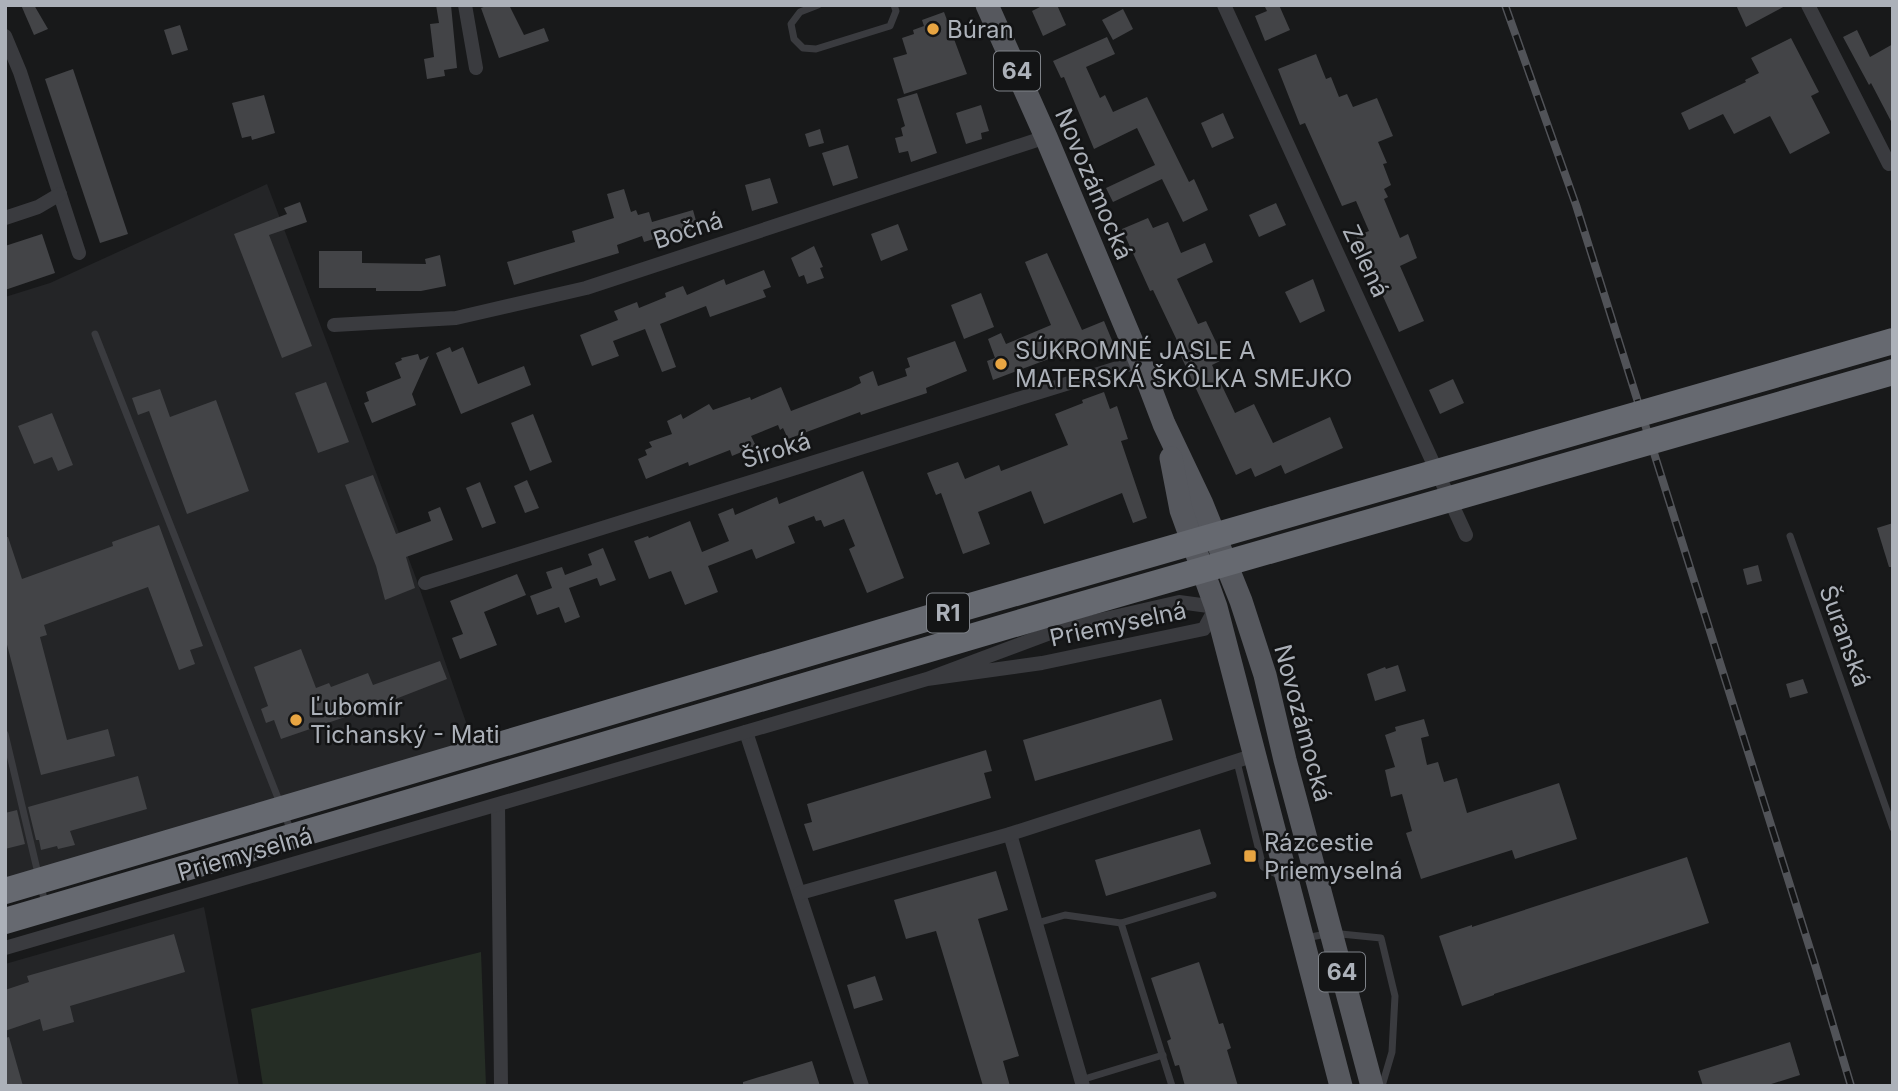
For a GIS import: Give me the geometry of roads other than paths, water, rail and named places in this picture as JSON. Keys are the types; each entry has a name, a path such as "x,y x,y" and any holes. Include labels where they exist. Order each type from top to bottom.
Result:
{"highway":[{"name":"R1","path":"5,891 932,617 1893,341"},
{"name":"R1","path":"5,921 1054,612 1893,372"}],"main road":[{"name":"Novozámocká","path":"987,5 1046,137 1164,424 1202,504 1241,601 1265,675 1372,1086"},
{"name":"Novozámocká","path":"1164,424 1181,510 1216,607 1246,758 1288,879 1341,1086"},
{"path":"1216,607 1241,601"}],"street":[{"path":"466,5 476,68"},
{"name":"Zelená","path":"1224,5 1466,535"},
{"path":"1808,5 1889,164"},
{"path":"5,36 20,72 79,253"},
{"name":"Bočná","path":"334,325 456,318 586,288 1046,137"},
{"path":"5,218 38,207 60,194"},
{"name":"Široká","path":"425,583 1140,361"},
{"name":"Priemyselná","path":"5,948 928,679 1061,629 1179,602 1216,607 1204,629 1042,663 928,679"},
{"path":"746,732 862,1086"},
{"path":"800,893 1010,834 1246,758"},
{"path":"498,805 501,1086"},
{"path":"1010,834 1082,1083"}],"lane":[{"path":"818,5 800,12 791,24 794,39 803,48 816,49 890,26 896,11 894,5"},
{"path":"94,334 302,861"},
{"name":"Šuranská","path":"1790,536 1893,828"},
{"path":"5,734 53,934"},
{"path":"1036,924 1065,915 1121,922 1213,895"},
{"path":"1121,922 1172,1086"},
{"path":"1303,939 1331,933 1381,938 1395,996 1391,1052 1382,1086"},
{"path":"1082,1083 1163,1055"}],"railway":[{"path":"1505,5 1576,205 1851,1086"}],"place":[{"name":"Búran","path":"933,29"},
{"name":"SÚKROMNÉ JASLE A MATERSKÁ ŠKÔLKA SMEJKO","path":"1001,364"},
{"name":"Ľubomír Tichanský - Mati","path":"296,720"},
{"name":"Rázcestie Priemyselná","path":"1250,856"}]}
